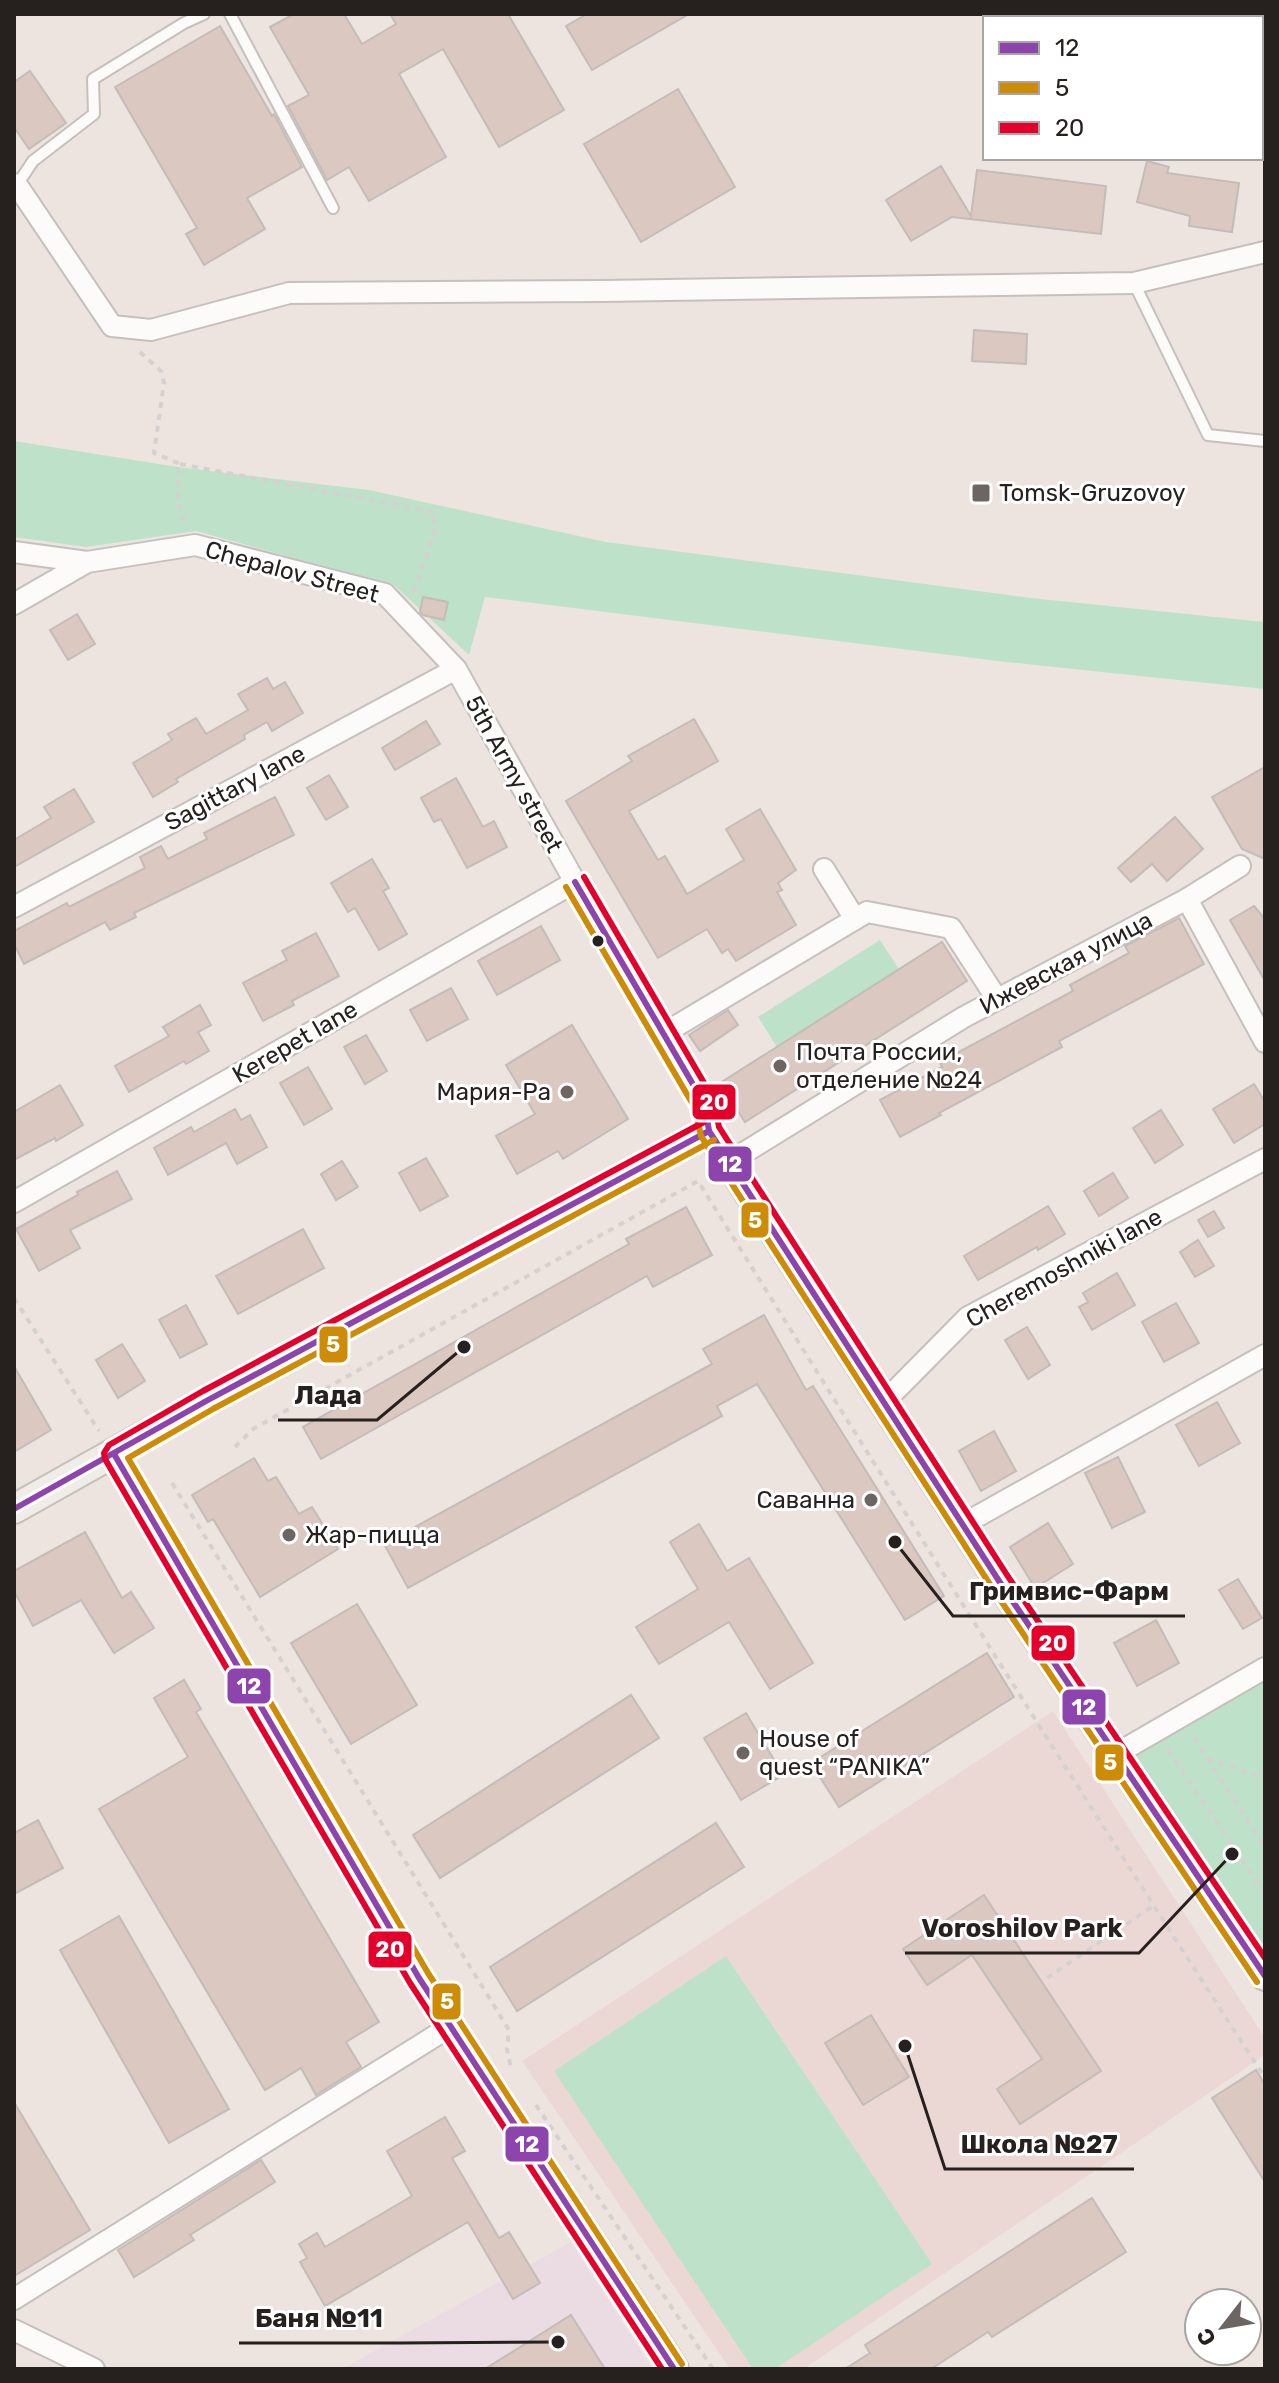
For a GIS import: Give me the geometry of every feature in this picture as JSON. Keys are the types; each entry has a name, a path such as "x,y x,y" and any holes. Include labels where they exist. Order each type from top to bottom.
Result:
{"main road":[{"path":"14,1509 208,1400 709,1131 1065,1682 1265,1976"},
{"path":"114,1454 419,1978 674,2369"}],"street":[{"path":"15,184 112,326 151,330 289,293 1134,283 1265,252"},
{"name":"Chepalov Street","path":"14,604 87,562 195,545 385,594 456,669"},
{"path":"14,552 87,562"},
{"name":"5th Army street","path":"456,669 705,1105 709,1131"},
{"name":"Sagittary lane","path":"14,907 456,669"},
{"name":"Ижевская улица","path":"729,1162 964,1017 1187,899 1240,866"},
{"path":"824,869 855,919"},
{"name":"Kerepet lane","path":"14,1202 575,882"},
{"path":"1187,899 1265,1042"},
{"path":"663,1034 867,912 951,928 997,999"},
{"name":"Cheremoshniki lane","path":"883,1403 968,1317 1265,1159"},
{"path":"962,1525 1265,1355"},
{"path":"1116,1754 1265,1668"},
{"path":"14,2299 451,2026"},
{"path":"14,2330 94,2369"}],"lane":[{"path":"15,184 33,161 94,114 93,79 204,14"},
{"path":"230,14 333,208"},
{"path":"1134,283 1208,435 1265,441"}],"path":[{"path":"112,326 161,371 164,383 154,453 180,464 434,512 434,533 406,617"},
{"path":"180,464 175,490 178,508 195,545"},
{"path":"235,1447 253,1429 698,1181 960,1597 1026,1708 1265,2078"},
{"path":"14,1298 114,1454"},
{"path":"172,1483 509,2030 507,2049 510,2067 519,2080"},
{"path":"1194,1738 1265,1848"},
{"path":"1167,1749 1265,1894"},
{"path":"1207,1759 1265,1778"},
{"path":"1047,1978 1153,1906"},
{"path":"536,2106 713,2369"}],"shaded area":[{"path":"1053,1711 1265,2038 1265,2055 804,2369 730,2369 522,2061"},
{"path":"571,2242 652,2369 342,2369"}],"green space":[{"path":"14,441 178,467 369,490 606,542 1031,598 1265,622 1265,689 1006,662 485,597 469,655 395,586 196,531 86,547 14,537"},
{"path":"880,940 899,969 777,1047 758,1017"},
{"path":"1265,1680 1265,1951 1134,1756"},
{"path":"726,1956 932,2264 775,2369 753,2369 554,2071"}],"building":[{"path":"294,14 344,14 362,44 396,24 390,14 508,14 564,110 499,147 443,49 399,74 446,157 369,201 349,167 327,180 288,106 309,95 270,27"},
{"path":"587,14 689,14 592,70 566,26"},
{"path":"220,26 272,116 274,114 302,167 247,198 265,229 204,265 186,234 197,228 115,87"},
{"path":"30,71 66,123 29,149 14,127 14,82"},
{"path":"678,89 735,187 641,242 584,144"},
{"path":"1147,161 1169,167 1167,173 1239,183 1232,232 1189,226 1190,216 1137,202"},
{"path":"941,166 971,216 977,170 1106,186 1101,234 952,217 911,241 886,200"},
{"path":"974,330 1027,334 1026,364 972,361"},
{"path":"423,597 448,602 444,620 420,612"},
{"path":"77,614 95,644 68,660 50,630"},
{"path":"267,678 273,689 285,682 303,713 272,731 267,722 153,797 133,763 172,740 168,734 196,718 206,734 248,710 238,694"},
{"path":"694,719 718,761 629,811 658,860 665,856 687,894 744,860 726,829 760,809 796,870 778,883 782,890 777,892 796,925 736,961 728,949 722,953 707,929 658,958 566,801 632,761 628,756"},
{"path":"426,721 440,744 395,770 382,748"},
{"path":"1265,767 1265,859 1242,849 1212,797"},
{"path":"329,775 348,807 326,820 307,788"},
{"path":"456,778 483,827 494,821 507,847 467,868 441,819 434,822 421,798"},
{"path":"74,789 94,822 14,867 14,840 51,818 44,807"},
{"path":"275,797 294,835 134,913 136,917 110,930 105,922 24,964 14,944 14,931 145,868 140,857 161,846 168,859 207,839 204,833"},
{"path":"1175,817 1203,849 1167,881 1152,864 1131,882 1118,868"},
{"path":"372,859 389,888 383,891 407,934 379,950 355,908 348,912 331,883"},
{"path":"1254,906 1265,919 1265,981 1230,920"},
{"path":"1179,918 1204,964 1059,1041 1062,1047 900,1137 880,1100 942,1067 940,1062 1073,991 1070,985 1129,953 1125,946"},
{"path":"541,926 560,960 497,995 478,961"},
{"path":"316,933 339,976 292,1001 294,1005 263,1021 243,983 287,960 282,951"},
{"path":"942,942 967,981 745,1122 720,1083"},
{"path":"451,988 468,1019 427,1041 410,1010"},
{"path":"200,1005 211,1025 198,1032 209,1051 186,1064 184,1061 129,1092 115,1066 169,1036 163,1027"},
{"path":"728,1010 738,1025 700,1051 689,1035"},
{"name":"Мария-Ра","path":"572,1025 628,1119 563,1159 558,1151 517,1174 496,1136 535,1114 506,1065"},
{"path":"366,1035 387,1071 365,1084 344,1047"},
{"path":"308,1067 332,1109 304,1125 280,1083"},
{"path":"1254,1084 1265,1102 1265,1124 1234,1143 1213,1109"},
{"path":"60,1085 83,1125 14,1160 14,1112"},
{"path":"235,1109 241,1120 250,1115 267,1147 237,1164 226,1143 168,1175 154,1148 191,1127 194,1132"},
{"path":"1161,1110 1183,1145 1155,1163 1133,1128"},
{"path":"426,1158 448,1196 420,1211 399,1173"},
{"path":"342,1161 358,1187 336,1200 321,1174"},
{"path":"117,1171 132,1199 70,1230 80,1248 39,1271 16,1229"},
{"path":"1113,1173 1128,1198 1099,1216 1084,1191"},
{"path":"1048,1206 1065,1234 978,1280 964,1256"},
{"path":"686,1207 712,1255 653,1287 647,1276 321,1459 303,1427 629,1244 626,1239"},
{"path":"1214,1211 1224,1228 1208,1237 1198,1220"},
{"path":"303,1229 324,1268 238,1314 216,1276"},
{"path":"1198,1240 1214,1266 1195,1277 1180,1252"},
{"path":"1117,1273 1135,1305 1092,1330 1079,1307 1088,1302 1083,1293"},
{"path":"1176,1303 1199,1343 1164,1362 1142,1322"},
{"path":"186,1305 207,1344 180,1358 159,1320"},
{"path":"764,1315 806,1390 813,1386 944,1596 905,1620 757,1384 717,1406 722,1416 408,1588 384,1544 712,1364 703,1349"},
{"path":"1027,1327 1050,1365 1028,1379 1005,1340"},
{"path":"122,1344 145,1381 118,1398 96,1360"},
{"path":"14,1366 51,1430 14,1452"},
{"path":"1217,1402 1240,1443 1199,1466 1176,1425"},
{"path":"994,1431 1016,1471 981,1491 959,1451"},
{"path":"1118,1457 1145,1512 1112,1528 1085,1473"},
{"path":"254,1458 268,1481 276,1477 299,1514 312,1507 338,1549 260,1597 213,1519 208,1522 192,1495"},
{"path":"1048,1523 1073,1564 1035,1588 1010,1547"},
{"path":"699,1524 727,1571 749,1558 813,1663 770,1689 729,1622 659,1664 636,1627 698,1589 670,1542"},
{"path":"85,1532 122,1598 131,1592 154,1628 114,1653 81,1600 33,1626 14,1591 14,1571"},
{"path":"1238,1579 1262,1618 1243,1629 1219,1590"},
{"path":"357,1604 417,1705 351,1744 291,1643"},
{"path":"1156,1620 1179,1663 1137,1686 1114,1643"},
{"path":"987,1653 1014,1697 839,1807 811,1763"},
{"path":"184,1680 201,1709 196,1712 379,2022 346,2042 361,2067 316,2095 301,2068 265,2090 99,1809 188,1757 154,1698"},
{"path":"631,1695 659,1738 440,1878 413,1835"},
{"path":"746,1713 783,1775 741,1800 704,1738"},
{"path":"38,1820 63,1868 14,1894 14,1833"},
{"path":"716,1823 744,1867 517,2011 490,1967"},
{"path":"984,1895 1101,2071 1020,2124 997,2089 1042,2059 972,1955 927,1985 903,1949"},
{"path":"119,1916 229,2109 169,2143 60,1950"},
{"path":"871,2015 909,2077 863,2105 825,2043"},
{"path":"1256,2070 1265,2085 1265,2182 1212,2098"},
{"path":"14,2102 90,2230 14,2276"},
{"path":"445,2117 465,2151 452,2158 499,2238 509,2232 540,2283 513,2299 468,2222 325,2306 300,2262 307,2258 299,2244 317,2233 325,2247 412,2196 387,2151"},
{"path":"261,2160 275,2182 190,2235 194,2240 134,2277 118,2250"},
{"path":"1092,2198 1126,2252 992,2337 988,2332 931,2369 845,2369 870,2353 865,2345"},
{"path":"571,2315 605,2369 485,2369"}],"transit line":[{"name":"20","path":"584,877 714,1100 719,1127 1007,1575 1265,1958"},
{"name":"12","path":"575,882 705,1105 709,1131 999,1581 1265,1976"},
{"name":"5","path":"566,887 695,1108 701,1136 991,1586 1257,1982"},
{"name":"20","path":"662,2369 410,1983 104,1453 109,1445 203,1391 704,1122"},
{"name":"12","path":"14,1509 208,1400 709,1131"},
{"name":"5","path":"682,2364 428,1973 128,1458 213,1409 714,1140"},
{"name":"12","path":"114,1454 419,1978 674,2369"}],"place":[{"name":"Tomsk-Gruzovoy","path":"981,493"},
{"name":"Почта России, отделение №24","path":"780,1066"},
{"name":"Мария-Ра","path":"567,1092"},
{"name":"Лада","path":"464,1347"},
{"name":"Саванна","path":"871,1500"},
{"name":"Жар-пицца","path":"289,1535"},
{"name":"Гримвис-Фарм","path":"895,1542"},
{"name":"House of quest “PANIKA”","path":"743,1753"},
{"name":"Voroshilov Park","path":"1232,1854"},
{"name":"Школа №27","path":"905,2046"},
{"name":"Баня №11","path":"558,2342"}]}
